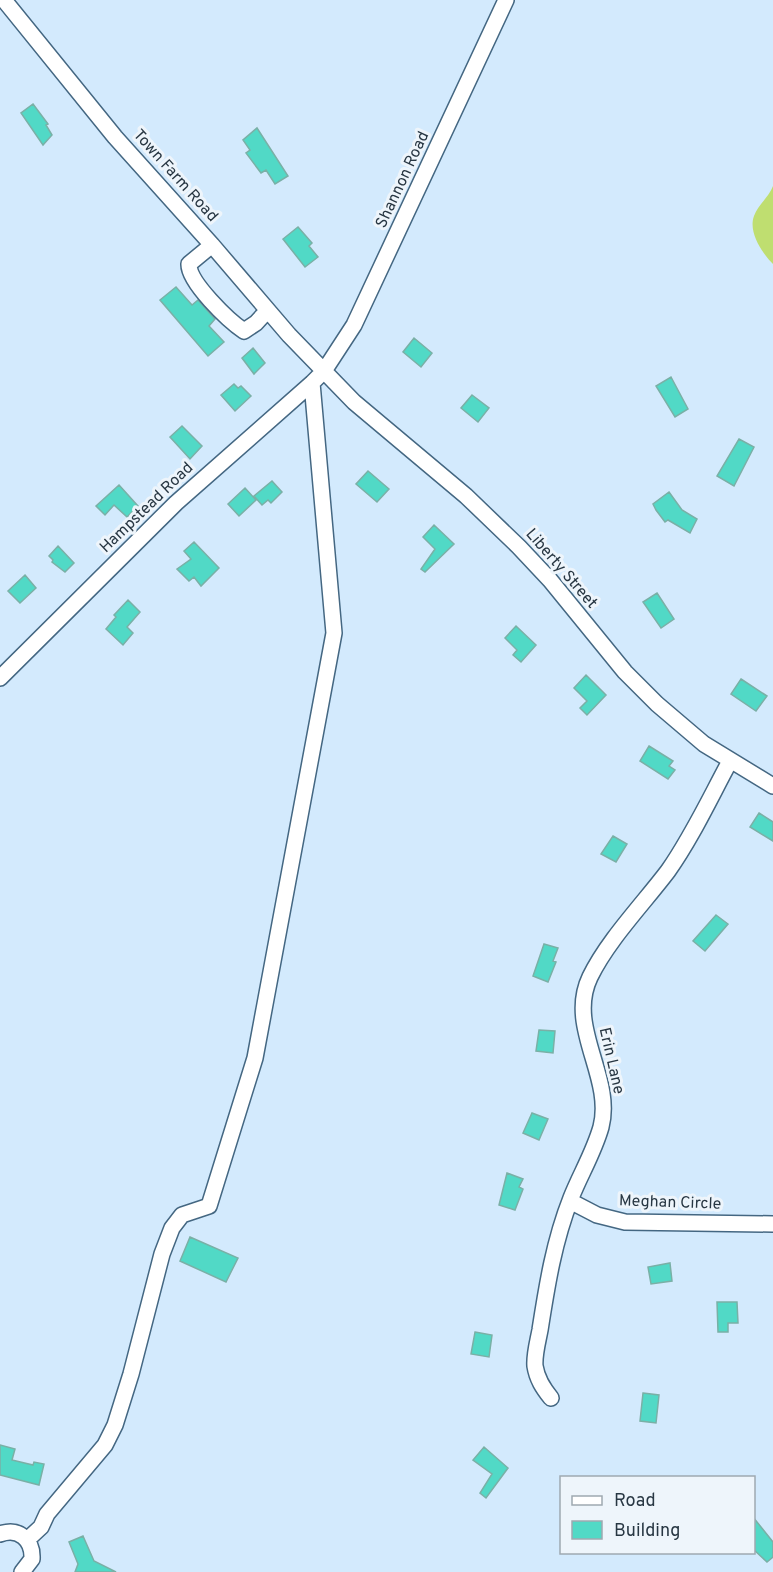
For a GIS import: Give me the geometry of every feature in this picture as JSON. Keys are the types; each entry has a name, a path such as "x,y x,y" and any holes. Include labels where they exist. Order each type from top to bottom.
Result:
{"street":[{"name":"Town Farm Road","path":"4,0 115,137 212,245 267,311 324,371"},
{"name":"Shannon Road","path":"324,371 354,326 506,0"},
{"path":"212,245 189,264 188,271 193,279 226,316 244,331 256,323 267,311"},
{"name":"Hampstead Road","path":"0,678 176,503 324,371"},
{"name":"Liberty Street","path":"324,371 354,402 465,496 519,547 550,580 626,672 657,704 704,744 773,786"},
{"path":"27,1540 41,1527 47,1514 105,1444 115,1425 131,1374 162,1254 172,1228 182,1215 209,1206 255,1058 334,633 312,383"},
{"name":"Erin Lane","path":"550,1398 539,1381 535,1364 548,1275 558,1232 602,1125 603,1110 584,1020 583,1006 589,979 605,952 669,870 730,761"},
{"name":"Meghan Circle","path":"570,1200 597,1215 626,1222 773,1224"},
{"path":"0,1534 14,1532 27,1540 32,1559 22,1572"}],"green space":[{"path":"773,186 773,264 757,242 753,222 756,212"}],"building":[{"path":"33,104 48,124 46,125 52,135 43,145 21,113"},
{"path":"257,128 288,176 275,184 266,170 261,173 246,153 250,150 243,140"},
{"path":"298,227 312,243 309,246 318,257 305,267 283,239"},
{"path":"176,287 192,305 198,300 215,319 209,326 224,342 208,356 160,300"},
{"path":"414,338 432,353 421,367 403,352"},
{"path":"253,348 265,363 254,374 242,358"},
{"path":"671,377 688,409 675,417 656,386"},
{"path":"234,384 238,388 241,386 251,396 235,411 221,395"},
{"path":"472,395 489,408 478,422 461,408"},
{"path":"182,426 202,446 190,459 170,437"},
{"path":"739,439 754,447 734,486 717,476"},
{"path":"368,471 389,489 377,502 356,484"},
{"path":"272,481 282,492 271,503 268,500 262,505 254,496"},
{"path":"119,485 138,506 127,517 114,505 105,515 96,506"},
{"path":"245,488 256,500 239,516 228,504"},
{"path":"669,492 682,510 697,519 690,533 668,520 665,522 656,510 653,504"},
{"path":"434,525 454,544 425,572 421,569 435,549 423,537"},
{"path":"194,542 219,568 201,586 194,577 189,581 177,569 191,559 184,551"},
{"path":"58,546 74,563 65,572 52,562 49,556"},
{"path":"25,575 36,588 20,603 8,591"},
{"path":"657,593 674,619 661,628 643,602"},
{"path":"128,600 140,612 127,627 133,633 123,645 106,629 116,617 114,615"},
{"path":"516,626 536,645 521,662 513,655 517,650 505,638"},
{"path":"586,675 606,695 587,715 580,708 587,701 574,688"},
{"path":"741,679 767,696 756,711 731,694"},
{"path":"649,746 673,761 669,766 675,770 668,779 640,761"},
{"path":"759,813 773,822 773,841 750,827"},
{"path":"613,836 627,844 616,862 601,854"},
{"path":"716,915 728,924 705,951 693,941"},
{"path":"544,944 558,948 553,961 556,962 548,982 533,976"},
{"path":"539,1030 555,1031 553,1053 536,1051"},
{"path":"532,1113 548,1119 539,1140 523,1133"},
{"path":"507,1173 523,1179 519,1187 523,1189 515,1210 499,1205"},
{"path":"190,1237 238,1258 226,1282 180,1261"},
{"path":"670,1263 672,1281 651,1284 648,1267"},
{"path":"717,1302 737,1302 738,1323 728,1323 728,1332 718,1332"},
{"path":"475,1332 492,1335 489,1357 471,1354"},
{"path":"643,1393 659,1395 656,1423 640,1421"},
{"path":"0,1445 15,1449 12,1460 33,1465 34,1462 44,1464 39,1485 0,1475"},
{"path":"484,1447 508,1468 486,1498 480,1493 492,1474 473,1460"},
{"path":"755,1520 773,1542 773,1557 767,1562 755,1551"},
{"path":"83,1536 94,1561 116,1572 75,1572 78,1564 69,1542"}]}
